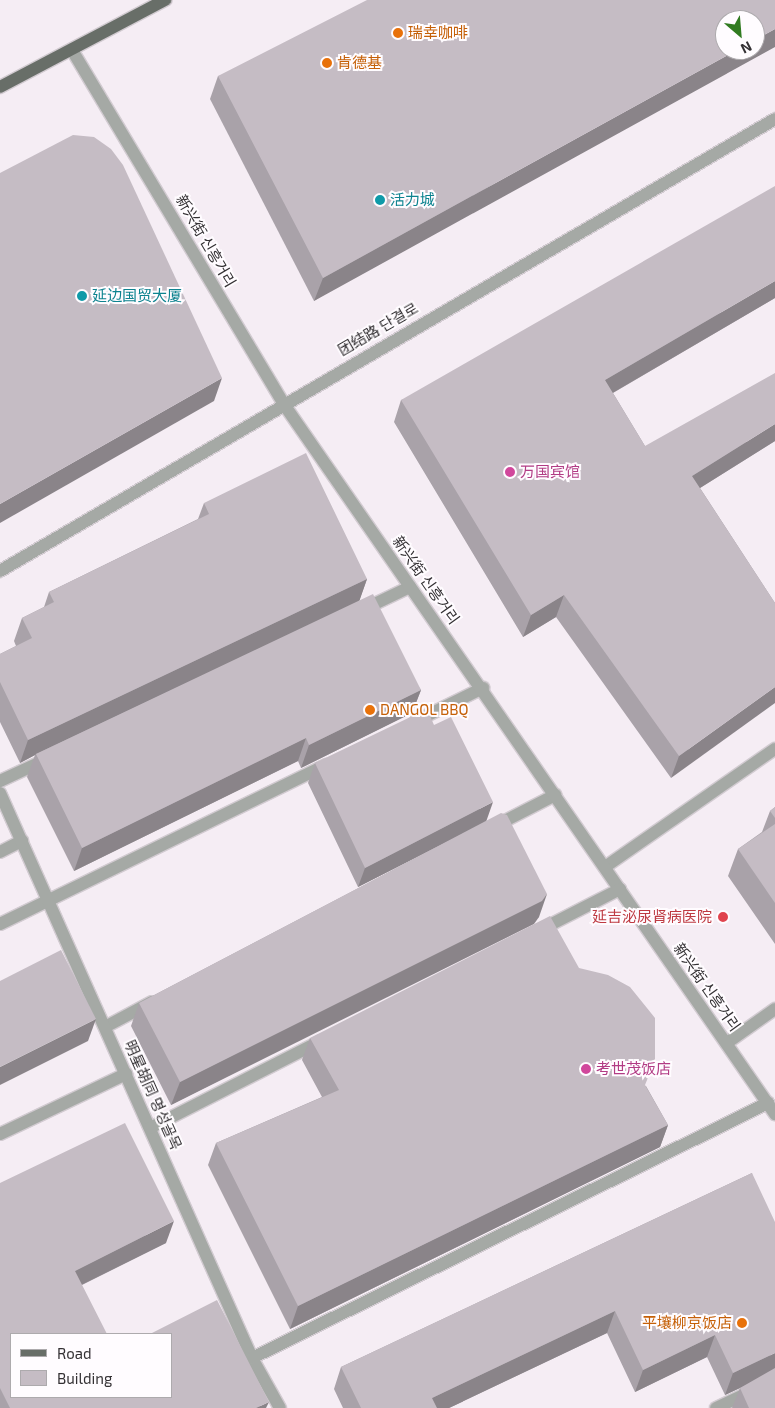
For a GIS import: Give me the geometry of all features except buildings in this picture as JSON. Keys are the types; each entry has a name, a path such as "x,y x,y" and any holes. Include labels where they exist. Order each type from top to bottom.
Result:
{"main road":[{"path":"0,87 165,0"}],"street":[{"name":"新兴街 신흥거리","path":"72,50 283,403 410,587 483,688 775,1114"},
{"name":"团结路 단결로","path":"0,571 283,403 775,119"},
{"path":"348,617 410,587"},
{"path":"403,727 483,688"},
{"path":"605,867 775,749"},
{"path":"0,782 62,752"},
{"path":"0,924 341,758"},
{"name":"明星胡同 명성골목","path":"0,793 252,1358 280,1408"},
{"path":"484,831 555,795"},
{"path":"0,852 22,841"},
{"path":"531,934 620,889"},
{"path":"105,1027 166,995"},
{"path":"727,1043 775,1010"},
{"path":"150,1128 336,1034"},
{"path":"0,1134 126,1074"},
{"path":"252,1358 768,1102"},
{"path":"716,1408 775,1380"}],"place":[{"name":"瑞幸咖啡","path":"398,33"},
{"name":"肯德基","path":"327,63"},
{"name":"活力城","path":"380,200"},
{"name":"延边国贸大厦","path":"82,296"},
{"name":"万国宾馆","path":"510,472"},
{"name":"DANGOL BBQ","path":"370,710"},
{"name":"延吉泌尿肾病医院","path":"723,917"},
{"name":"考世茂饭店","path":"586,1069"},
{"name":"平壤柳京饭店","path":"742,1323"}]}
